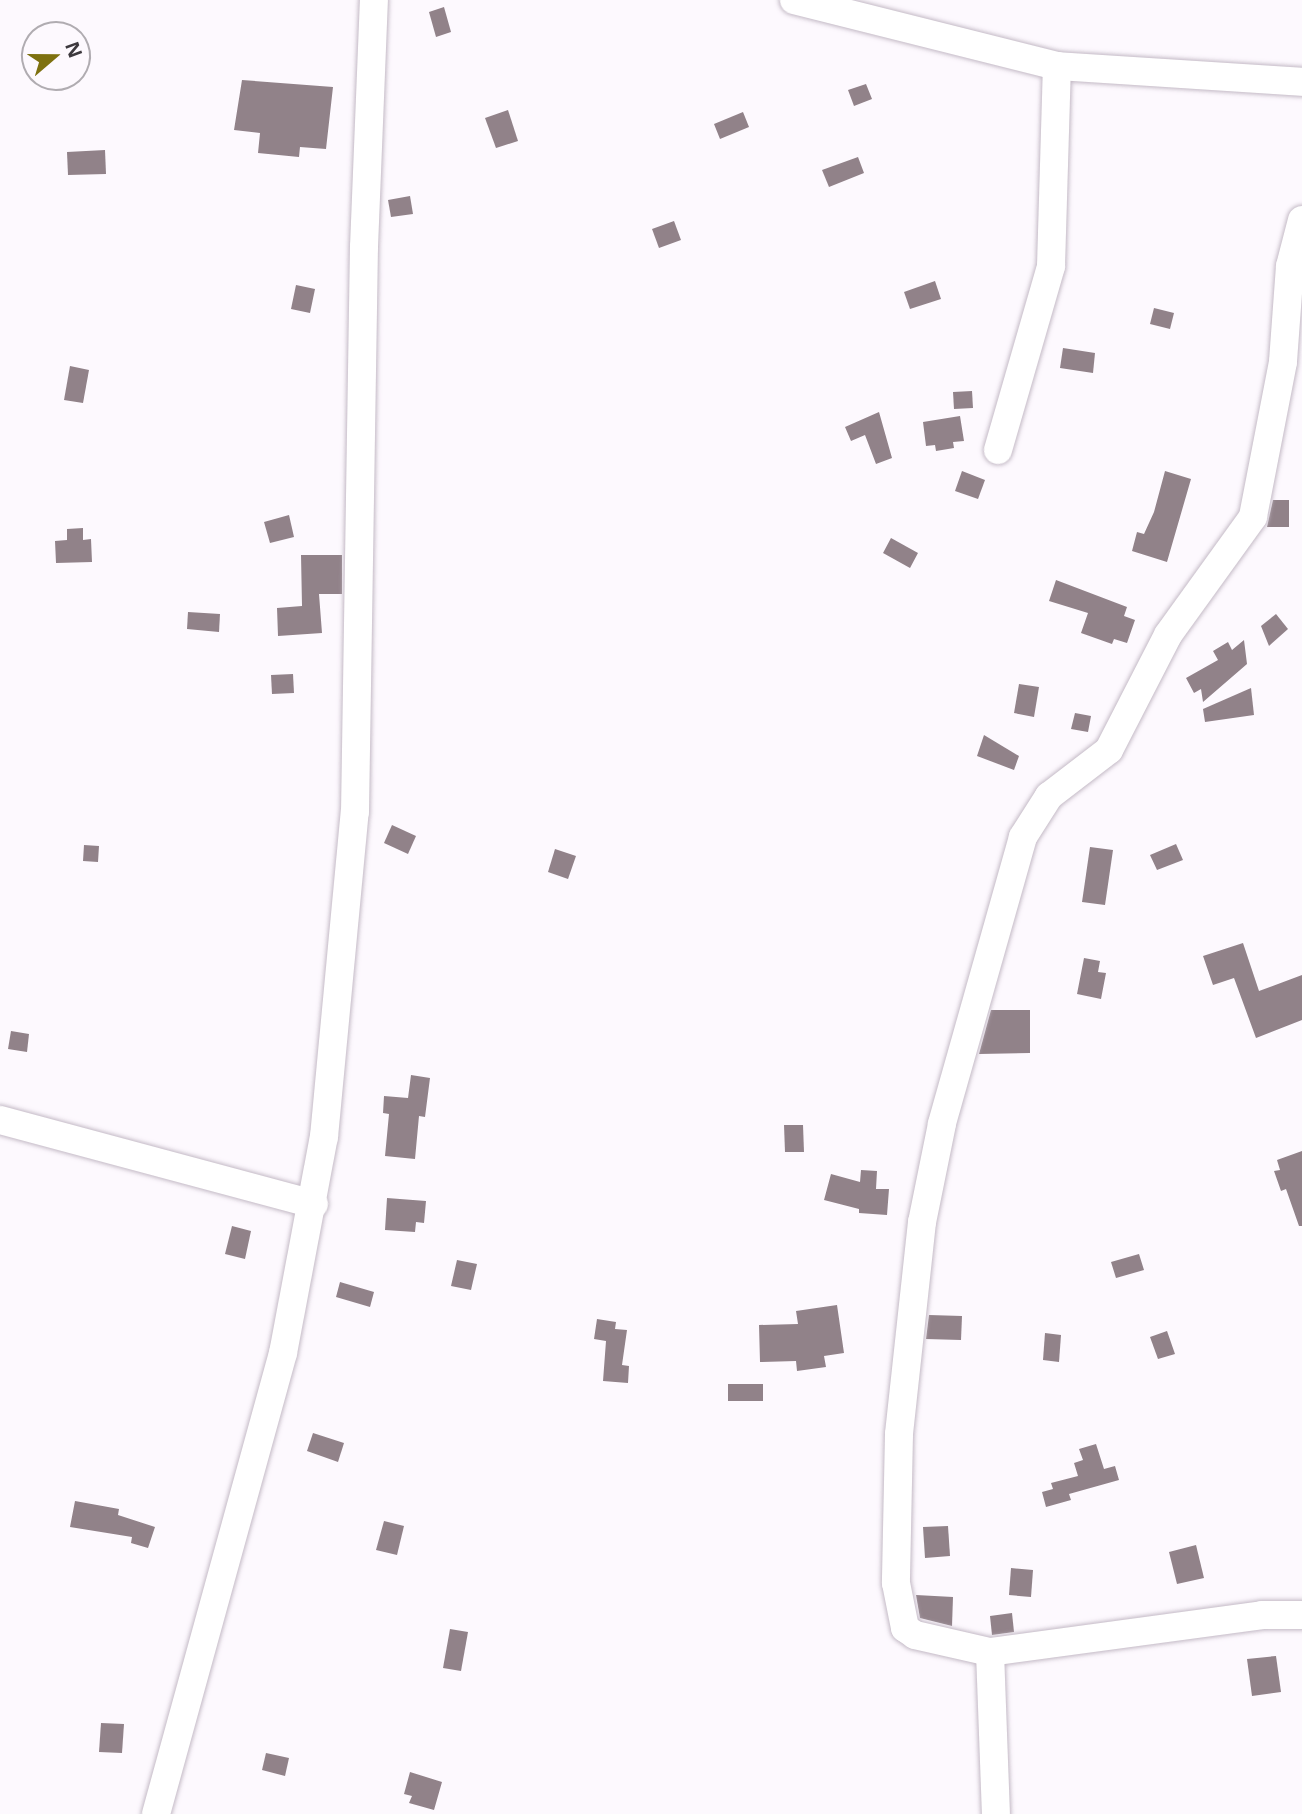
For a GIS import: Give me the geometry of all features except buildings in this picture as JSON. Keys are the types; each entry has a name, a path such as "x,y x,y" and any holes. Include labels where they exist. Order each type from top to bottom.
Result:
{"street":[{"path":"156,1814 283,1353 314,1204 355,812 363,247 374,0"},
{"path":"794,0 1057,66 1302,82"},
{"path":"998,450 1051,266 1057,66"},
{"path":"1302,220 1290,266 1283,362 1253,517 1168,635 1109,750 1049,796 1023,837 942,1124 922,1222 899,1434 896,1592 905,1628 915,1635 990,1652 1262,1615 1302,1615"},
{"path":"0,1120 314,1204"},
{"path":"990,1652 996,1814"}]}
